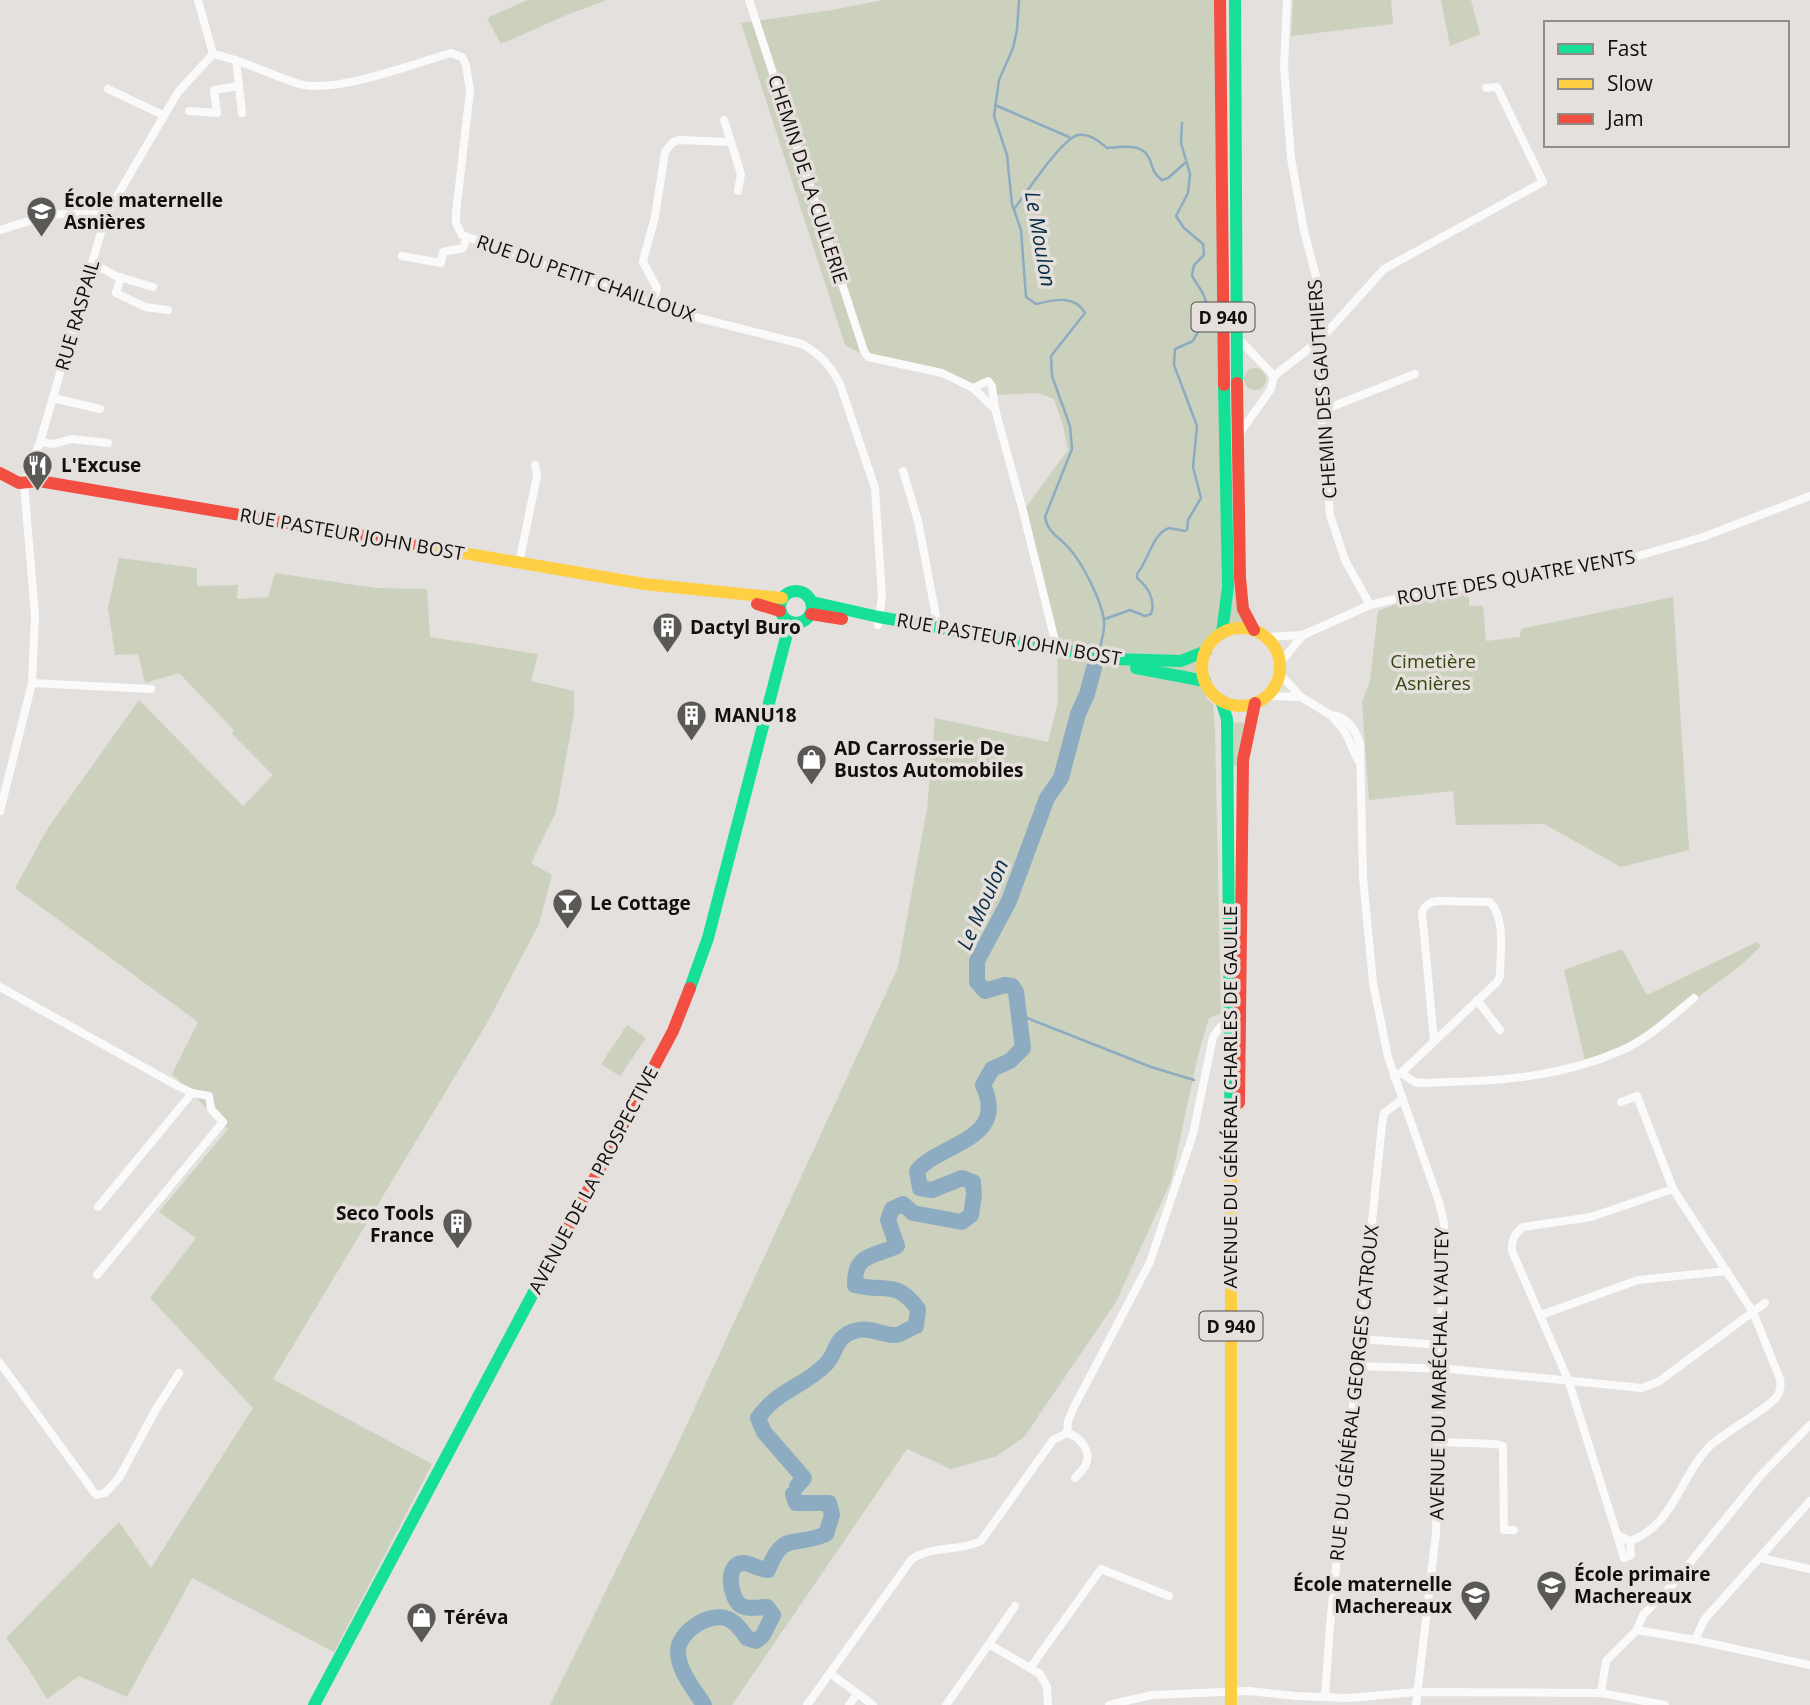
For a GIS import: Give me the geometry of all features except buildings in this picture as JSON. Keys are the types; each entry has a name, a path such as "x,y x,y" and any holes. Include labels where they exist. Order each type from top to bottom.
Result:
{"main road":[{"name":"D 940","path":"1220,0 1228,575 1222,633"},
{"name":"D 940","path":"1235,0 1235,273 1240,578 1243,609 1260,634"},
{"path":"0,473 23,484"},
{"name":"RUE PASTEUR JOHN BOST","path":"23,484 39,481 768,605 781,604"},
{"path":"790,591 801,591 810,597 811,608 800,622 790,622 784,617 781,604 790,591"},
{"name":"RUE PASTEUR JOHN BOST","path":"811,608 1114,662 1205,681"},
{"name":"RUE PASTEUR JOHN BOST","path":"878,621 938,627 1057,649 1085,657"},
{"name":"AVENUE DE LA PROSPECTIVE","path":"314,1705 673,1031 708,938 790,622"},
{"path":"1205,681 1202,671 1206,651 1222,633 1243,628 1260,634 1277,653 1279,668 1273,689 1267,696 1255,703 1237,706 1221,700"},
{"name":"RUE PASTEUR JOHN BOST","path":"1114,662 1181,661 1206,651"},
{"name":"AVENUE DU GÉNÉRAL CHARLES DE GAULLE","path":"1205,681 1226,710 1228,729 1235,1022 1234,1696 1238,1705"},
{"name":"AVENUE DU GÉNÉRAL CHARLES DE GAULLE","path":"1235,1022 1243,760 1255,703"}],"street":[{"path":"198,0 213,54"},
{"name":"CHEMIN DE LA CULLERIE","path":"749,0 856,330 868,357 942,373 973,387"},
{"name":"CHEMIN DES GAUTHIERS","path":"1287,0 1284,65 1291,158 1304,231 1318,284 1321,320 1321,411 1330,514 1345,560 1370,604"},
{"name":"RUE DU PETIT CHAILLOUX","path":"213,54 301,84 321,87 341,84 451,53 462,57 470,91 456,223 467,237 675,312 802,344 816,352 833,370 840,384 875,488 882,597 878,621"},
{"name":"RUE RASPAIL","path":"23,484 40,442 106,215 178,92 213,54"},
{"path":"236,60 242,113"},
{"path":"189,111 216,113 214,90 239,86"},
{"path":"1239,434 1271,389 1274,376 1320,340 1384,269 1543,182 1497,87 1486,88"},
{"path":"108,89 163,115"},
{"path":"724,120 741,174 738,191"},
{"path":"652,304 657,288 643,262 655,217 665,152 673,142 679,140 731,142"},
{"path":"0,230 78,212 106,215"},
{"path":"402,256 441,263 443,252 463,248 467,237"},
{"path":"92,263 121,277 153,287"},
{"path":"121,277 116,293 145,307 168,310"},
{"path":"1237,337 1274,376"},
{"path":"1321,411 1415,374"},
{"path":"995,409 973,387 988,381 992,386 995,409 1057,649"},
{"path":"53,397 100,408"},
{"path":"40,442 54,444 71,439 108,443"},
{"path":"519,563 537,476 535,465"},
{"path":"903,471 918,522 938,627"},
{"path":"0,811 32,683 35,615 23,484"},
{"name":"ROUTE DES QUATRE VENTS","path":"1303,635 1370,604 1614,563 1703,537 1810,496"},
{"path":"1260,634 1303,635"},
{"path":"1279,668 1303,635"},
{"name":"AVENUE DU MARÉCHAL LYAUTEY","path":"1279,668 1301,697 1345,725 1353,723 1360,744 1358,760 1367,940 1382,1037 1398,1075 1403,1099 1444,1223 1436,1533 1416,1705"},
{"path":"32,683 151,688"},
{"name":"AVENUE DU MARÉCHAL LYAUTEY","path":"1267,696 1301,697"},
{"name":"AVENUE DU MARÉCHAL LYAUTEY","path":"1331,715 1345,732 1358,760"},
{"path":"1434,1041 1422,912 1430,902 1481,900 1490,902 1495,907 1499,923 1500,976 1497,982 1398,1075 1415,1082 1534,1076 1586,1065 1623,1050 1646,1036 1694,998"},
{"path":"0,987 192,1093 209,1096 211,1109 223,1122 97,1275"},
{"path":"1478,1000 1500,1030"},
{"path":"1067,1433 1068,1421 1074,1407 1150,1262 1193,1135 1213,1037 1217,1030 1235,1022"},
{"path":"98,1207 192,1093"},
{"path":"1621,1102 1637,1096 1673,1189 1753,1312 1780,1379 1779,1394 1775,1399 1708,1448 1656,1527 1630,1541"},
{"name":"RUE DU GÉNÉRAL GEORGES CATROUX","path":"1325,1697 1382,1125 1384,1113 1403,1099"},
{"path":"1630,1541 1631,1555 1624,1558 1569,1382 1512,1251 1513,1239 1517,1232 1529,1225 1591,1217 1673,1189"},
{"path":"1541,1314 1637,1280 1727,1271"},
{"path":"1358,1366 1441,1370 1631,1388 1650,1386 1765,1303"},
{"path":"1360,1339 1441,1345"},
{"path":"0,1363 96,1495 105,1493 120,1478 178,1373"},
{"path":"1601,1693 1606,1661 1637,1630 1643,1615 1672,1585 1761,1475 1810,1425"},
{"path":"1067,1433 1080,1440 1088,1455 1087,1464 1075,1478"},
{"path":"812,1703 911,1560 918,1555 973,1545 981,1541 1054,1440 1067,1433"},
{"path":"1438,1442 1503,1446 1504,1530 1514,1530"},
{"path":"1695,1640 1704,1620 1810,1501"},
{"path":"1617,1535 1630,1541"},
{"path":"1760,1558 1810,1569"},
{"path":"1030,1668 1101,1569 1169,1596"},
{"path":"946,1705 1015,1606"},
{"path":"1637,1630 1810,1665"},
{"path":"989,1644 1040,1674 1045,1681 1048,1705"},
{"path":"831,1674 873,1705"},
{"path":"1109,1705 1152,1695 1349,1698 1418,1692 1601,1693 1665,1705"},
{"path":"849,1705 857,1694"}],"green space":[{"path":"528,0 607,0 501,44 487,18"},
{"path":"883,0 1220,0 1222,633 1209,645 1202,666 1209,690 1205,697 1213,704 1215,731 1221,1014 1209,1018 1198,1055 1171,1181 1116,1302 1024,1437 997,1456 951,1469 907,1449 732,1705 550,1705 677,1446 898,967 927,809 935,718 1048,742 1058,702 1057,642 1023,511 1068,450 1054,399 1038,393 994,395 988,381 973,388 966,383 868,357 845,345 741,23"},
{"path":"1293,0 1391,0 1393,24 1291,36"},
{"path":"1441,0 1471,0 1480,34 1450,46"},
{"path":"1255,368 1263,371 1266,379 1263,387 1255,390 1247,387 1244,379 1247,371"},
{"path":"119,558 197,568 197,586 238,585 237,599 268,597 275,573 375,588 427,589 430,637 538,654 531,681 574,691 574,714 556,812 531,863 552,875 539,924 487,1023 273,1379 432,1464 334,1652 192,1578 127,1697 79,1676 47,1699 6,1638 119,1522 151,1568 253,1408 150,1298 196,1238 159,1212 228,1129 172,1074 198,1022 15,888 48,828 139,700 243,806 273,775 232,734 234,730 179,673 145,683 138,654 115,655 108,608"},
{"path":"1236,580 1245,624 1228,626"},
{"name":"Cimetière Asnières","path":"1465,594 1469,598 1469,606 1483,606 1486,641 1520,637 1521,629 1673,597 1689,850 1621,867 1544,824 1456,825 1453,791 1369,800 1362,702 1370,681 1378,611 1399,603"},
{"path":"1231,722 1244,723 1237,766 1233,766"},
{"path":"1757,942 1761,946 1741,965 1646,1036 1586,1065 1564,970 1622,949 1647,995"},
{"path":"627,1025 646,1038 620,1076 601,1064"}],"waterway":[{"name":"Le Moulon","path":"1019,0 1017,30 1013,48 999,80 994,116 1007,155 1012,204 1021,230 1026,297 1036,304 1069,301 1085,313 1051,356 1052,376 1070,426 1072,449 1045,517 1051,531 1079,562 1100,603 1104,625 1098,654"},
{"path":"995,105 1069,137"},
{"path":"1105,619 1130,610 1145,616 1151,614 1152,599 1137,574 1163,531 1169,528 1187,530 1188,520 1201,498 1193,467 1197,426 1174,365 1175,349 1193,341 1204,319 1206,308 1203,293 1192,275 1194,265 1204,255 1203,244 1184,228 1176,216 1188,193 1190,174 1181,143 1182,123"},
{"path":"1014,209 1054,156 1071,138 1078,135 1090,136 1107,148 1131,147 1142,150 1162,180 1185,163"},
{"name":"Le Moulon","path":"1094,668 1097,660"},
{"name":"Le Moulon","path":"797,1486 804,1478 764,1432 758,1418 783,1394 818,1372 830,1359 844,1336 863,1329 896,1335 916,1326 918,1309 903,1294 896,1290 855,1285 858,1267 862,1261 897,1246 888,1220 892,1209 903,1204 913,1213 962,1222 971,1215 973,1182 962,1178 932,1190 920,1188 917,1171 928,1161 980,1129 987,1118 989,1104 983,1085 992,1069 1010,1061 1023,1048 1016,992 1012,986 1005,985 985,991 977,982 977,961 1009,901 1047,798 1061,778 1078,714 1094,668"},
{"path":"1021,1017 1151,1067 1194,1080"},
{"name":"Le Moulon","path":"704,1705 681,1666 679,1644 696,1625 721,1617 731,1620 747,1638 756,1641 763,1635 773,1615 767,1607 750,1608 740,1605 732,1589 731,1575 733,1569 742,1563 768,1570 779,1549 785,1545 826,1534 832,1515 829,1503 796,1503 793,1494"}],"traffic: fast":[{"path":"1235,0 1237,383"},
{"path":"1222,633 1228,587 1224,385"},
{"path":"796,591 807,596 812,607 807,618 796,623 785,618 780,607 785,596 796,591"},
{"path":"812,602 879,617 1114,659 1181,661 1206,651"},
{"path":"690,988 708,938 790,622"},
{"path":"1136,668 1205,681"},
{"path":"1221,700 1227,719 1231,1171"},
{"path":"314,1705 569,1226"}],"traffic: slow":[{"path":"411,544 644,584 782,598"},
{"path":"1241,628 1256,631 1268,640 1277,652 1280,667 1277,682 1268,694 1256,703 1241,706 1226,703 1214,694 1205,682 1202,667 1205,652 1214,640 1226,631 1241,628"},
{"path":"1231,1171 1231,1705"}],"traffic: jam":[{"path":"1220,0 1224,385"},
{"path":"1237,383 1240,578 1243,609 1254,630"},
{"path":"0,473 19,483 39,481 411,544"},
{"path":"757,604 780,611"},
{"path":"811,614 842,619"},
{"path":"1239,1103 1243,760 1255,703"},
{"path":"569,1226 673,1031 690,988"}],"place":[{"name":"École maternelle Asnières","path":"41,238"},
{"name":"L'Excuse","path":"38,492"},
{"name":"Dactyl Buro","path":"667,654"},
{"name":"MANU18","path":"691,742"},
{"name":"AD Carrosserie De Bustos Automobiles","path":"811,786"},
{"name":"Le Cottage","path":"567,930"},
{"name":"Seco Tools France","path":"457,1251"},
{"name":"École primaire Machereaux","path":"1551,1612"},
{"name":"École maternelle Machereaux","path":"1475,1622"},
{"name":"Téréva","path":"421,1644"}]}
